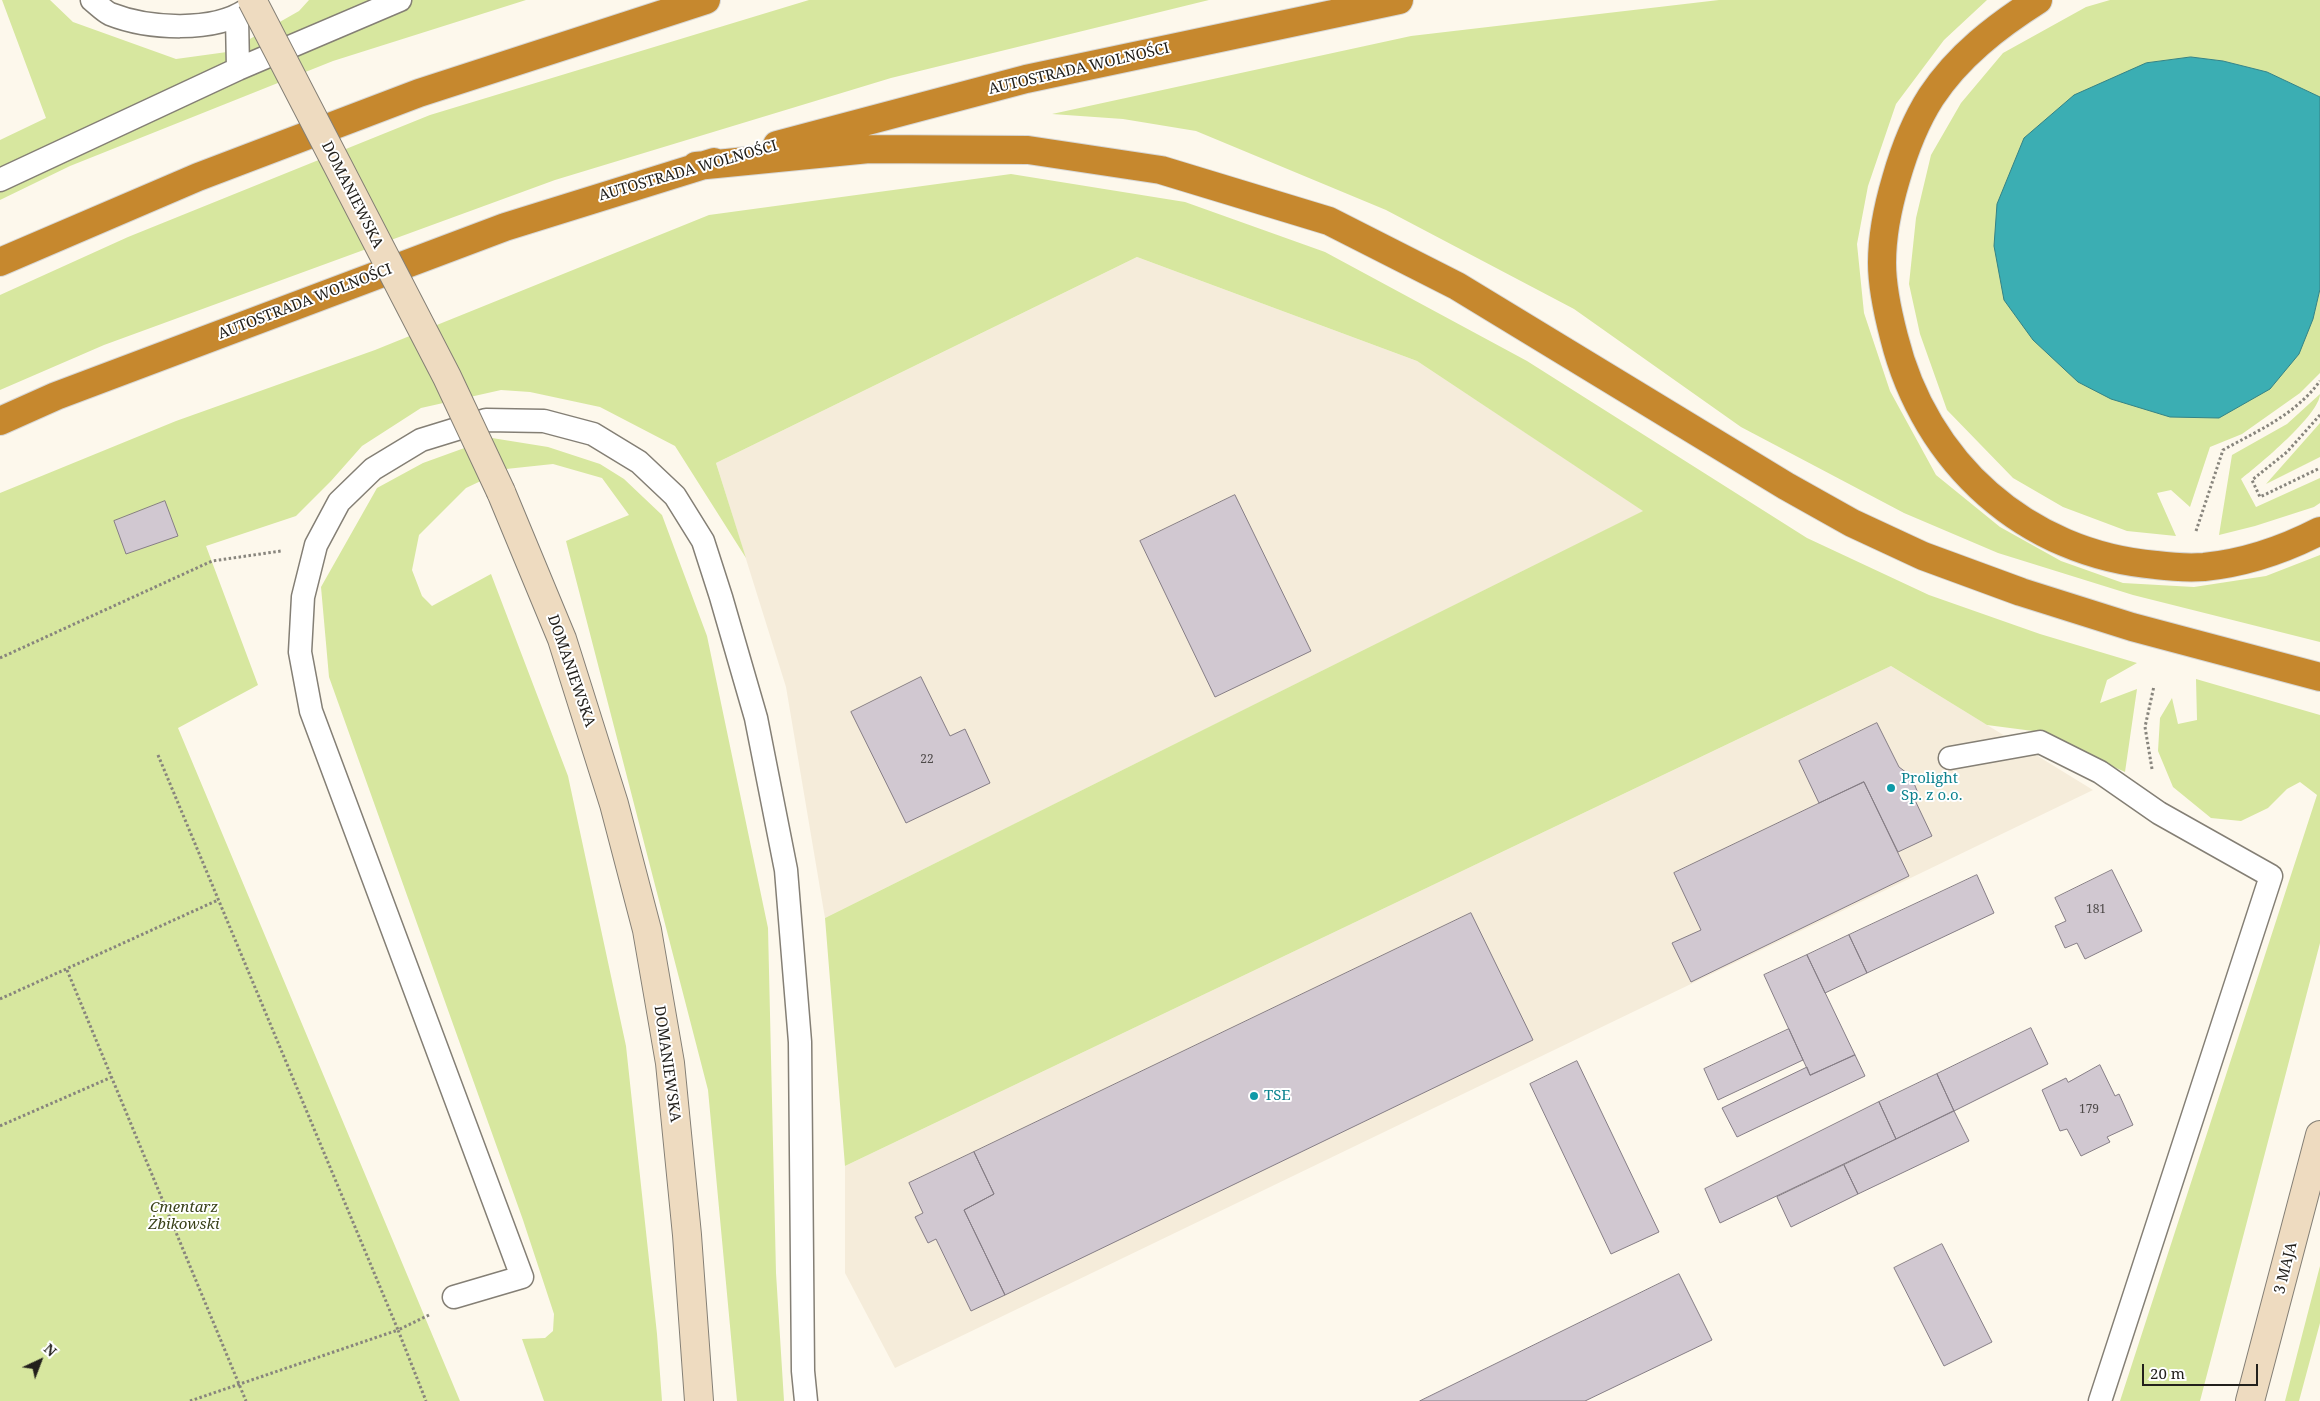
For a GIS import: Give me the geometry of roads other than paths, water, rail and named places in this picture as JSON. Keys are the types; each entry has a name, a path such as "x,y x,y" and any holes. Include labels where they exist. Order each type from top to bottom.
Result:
{"highway":[{"path":"0,262 198,177 419,93 706,0"},
{"name":"AUTOSTRADA WOLNOŚCI","path":"0,420 56,396 505,227 696,166 1026,79 1399,0"},
{"path":"2038,0 1981,40 1958,63 1931,97 1915,126 1903,156 1888,207 1882,263 1888,313 1897,350 1902,369 1918,405 1946,450 1974,483 2032,527 2076,548 2129,563 2202,567 2228,563 2274,551 2320,530"},
{"path":"696,166 869,149 1028,150 1161,170 1329,221 1457,286 1786,486 1852,523 1905,548 2022,592 2132,626 2320,677"}],"main road":[{"name":"DOMANIEWSKA","path":"244,9 447,377 501,492 562,639 614,804 646,930 670,1064 687,1235 699,1401"},
{"name":"3 MAJA","path":"2250,1401 2320,1135"}],"lane":[{"path":"92,0 109,13 152,24 200,26 244,9 261,0"},
{"path":"0,180 238,69 400,0"},
{"path":"238,69 244,9"},
{"path":"454,1297 522,1278 311,712 300,652 303,597 316,545 339,502 373,469 421,440 486,420 544,421 593,434 638,462 675,496 703,541 756,718 786,870 800,1042 806,1401"},
{"path":"1950,758 2040,742 2100,772 2159,813 2271,876 2100,1401"}],"water":[{"path":"2191,57 2223,61 2267,72 2320,97 2320,289 2313,319 2299,354 2270,389 2219,418 2170,417 2111,399 2078,382 2033,340 2004,300 1994,246 1997,204 2024,138 2074,95 2146,63"}],"place":[{"name":"Prolight Sp. z o.o.","path":"1891,788"},
{"name":"TSE","path":"1254,1096"}],"park label":[{"name":"Cmentarz Żbikowski","path":"184,1216"}]}
